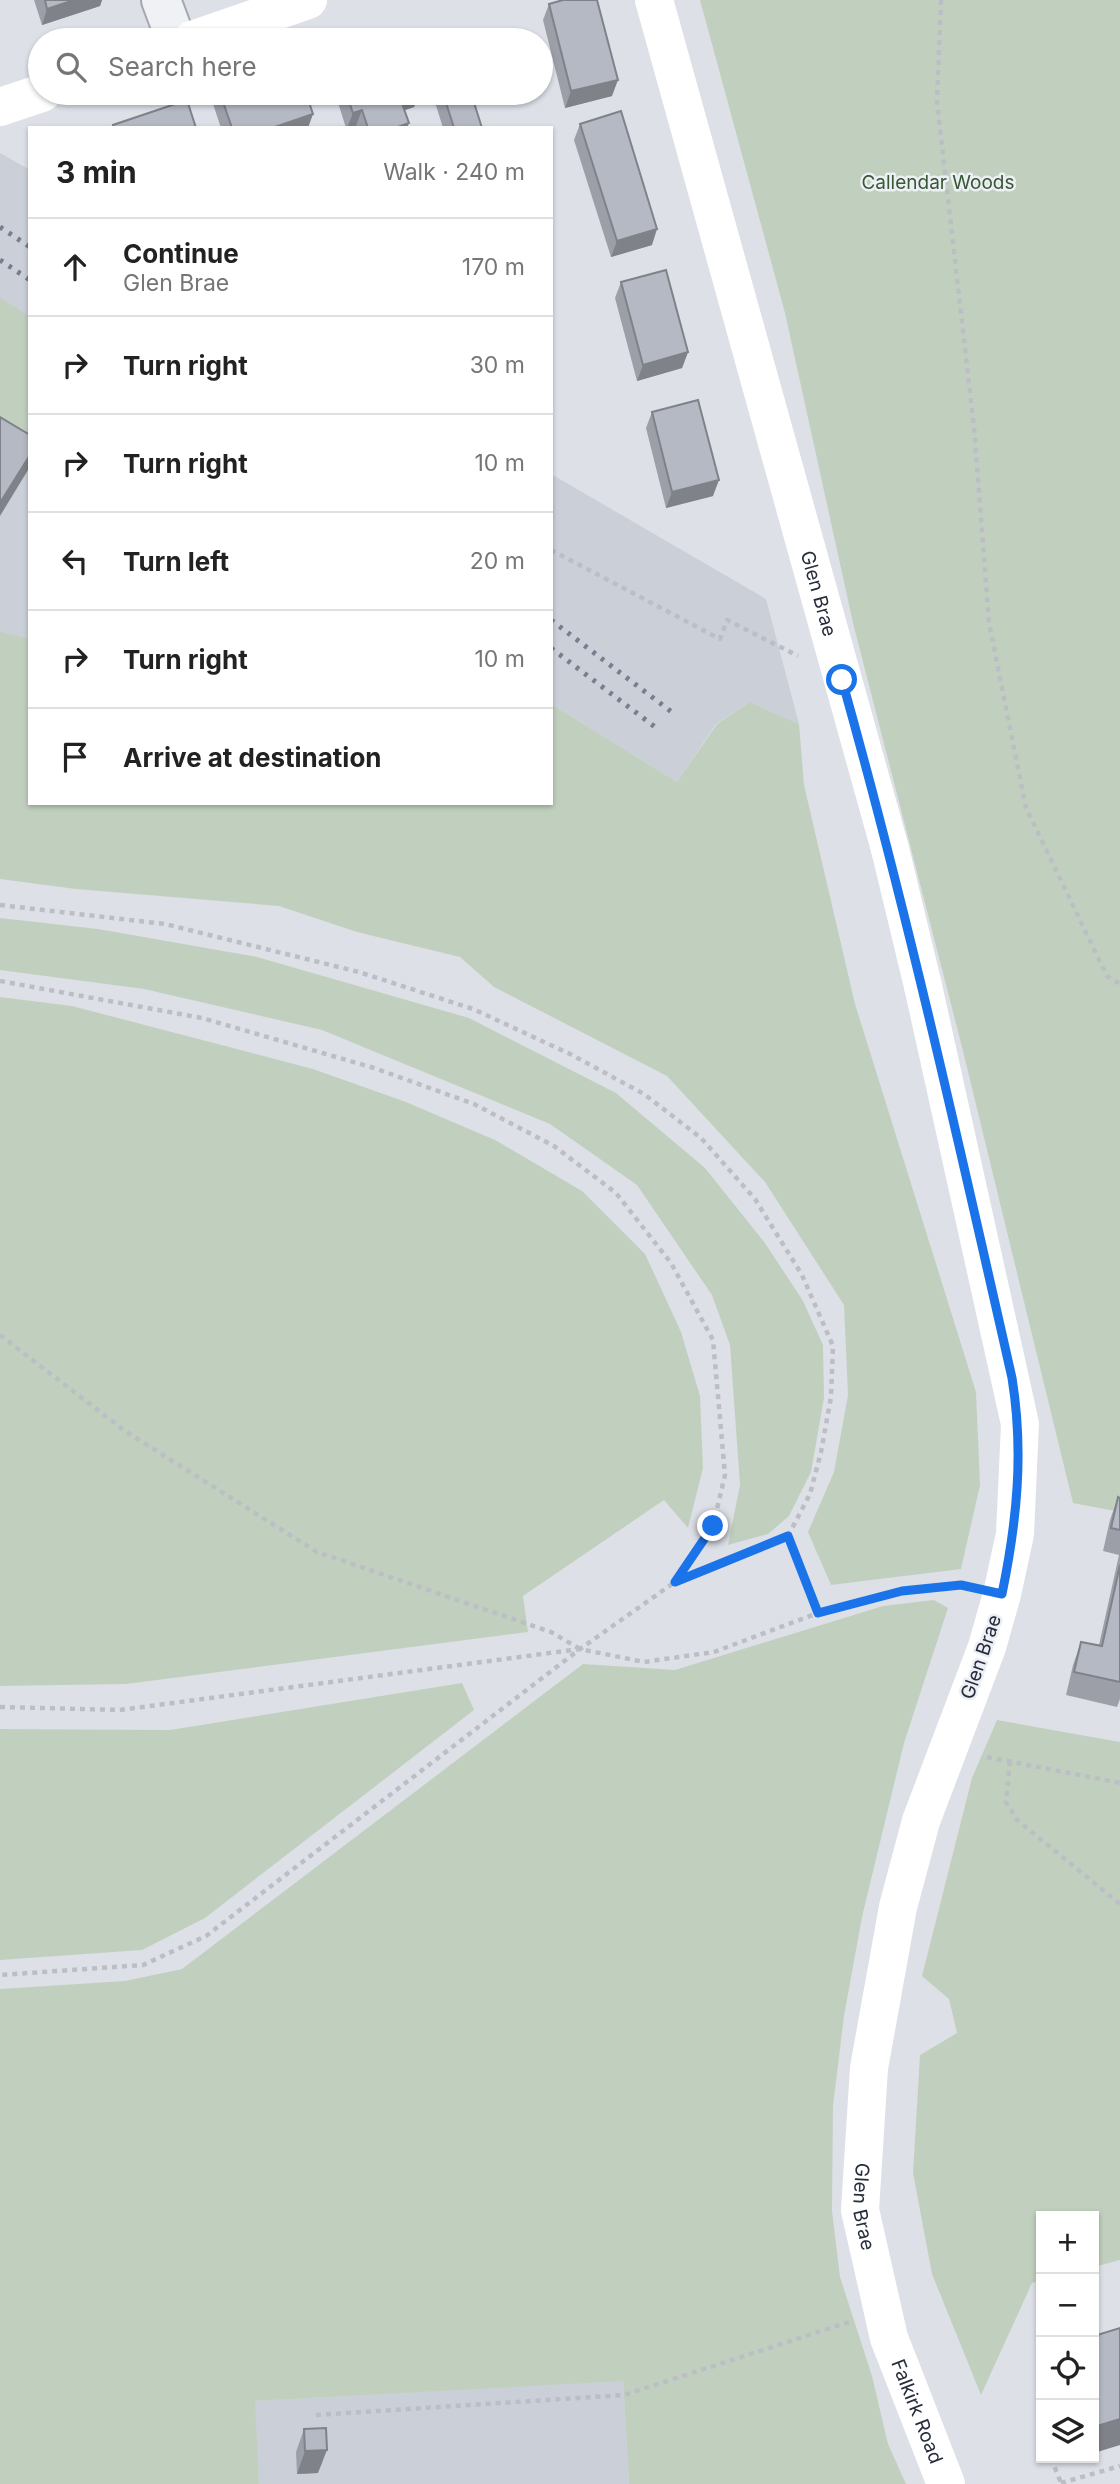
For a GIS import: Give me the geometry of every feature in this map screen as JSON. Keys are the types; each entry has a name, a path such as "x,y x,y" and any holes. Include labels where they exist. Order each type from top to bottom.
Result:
{"main road":[{"path":"226,28 307,0"},
{"name":"Glen Brae","path":"654,0 890,849 1020,1424 1015,1534 1002,1594 986,1647 921,1821 898,1907 869,2068 859,2210 886,2324"},
{"path":"0,107 28,98"},
{"name":"Falkirk Road","path":"886,2324 946,2484"}],"street":[{"path":"161,0 172,28"}],"path":[{"path":"940,0 937,102 974,427 989,623 1026,808 1107,976 1120,984"},
{"path":"553,551 720,639 727,620 842,680"},
{"path":"0,905 165,924 359,972 460,1005 570,1054 644,1094 701,1138 755,1199 802,1275 834,1346 831,1397 821,1452 810,1494 788,1536 675,1582 580,1649 206,1936 143,1965 0,1975"},
{"path":"0,981 201,1018 374,1069 474,1104 554,1146 615,1193 671,1263 713,1340 725,1475 713,1526 675,1582"},
{"path":"0,1335 125,1431 317,1552 551,1632 580,1649 644,1662 715,1652 818,1613 902,1591 961,1585 1002,1594"},
{"path":"788,1536 818,1613"},
{"path":"0,1707 120,1710 580,1649"},
{"path":"947,1749 1120,1783"},
{"path":"1010,1761 1006,1802 1017,1819 1120,1904"},
{"path":"316,2414 624,2395 886,2324"},
{"path":"1053,2463 1061,2484 1120,2466"}],"shaded area":[{"path":"0,153 28,169 28,706 0,704"},
{"path":"553,475 766,599 799,724 750,702 716,724 677,782 553,705"},
{"path":"623,2380 629,2484 259,2484 254,2401"}],"green space":[{"name":"Callendar Woods","path":"700,0 1120,0 1120,1512 1073,1503 962,1047 853,623 785,313"},
{"path":"0,297 28,316 28,467 0,448"},
{"path":"0,632 28,639 28,805 553,805 553,705 677,782 717,724 750,702 799,724 804,785 855,1004 976,1392 980,1485 961,1569 831,1585 808,1532 834,1472 848,1395 844,1305 765,1182 667,1076 494,987 460,957 357,932 279,906 76,889 0,879"},
{"path":"0,918 98,929 257,957 469,1018 616,1093 705,1168 765,1243 803,1301 823,1345 824,1398 811,1472 789,1516 768,1534 728,1545 740,1485 730,1345 712,1295 637,1185 550,1124 322,1030 144,989 0,970"},
{"path":"0,997 72,1006 313,1069 406,1102 495,1140 582,1191 645,1254 681,1332 700,1396 703,1468 688,1528 664,1500 523,1596 528,1632 126,1684 0,1686"},
{"path":"934,1600 948,1608 904,1743 862,1917 844,2016 833,2106 832,2211 840,2277 872,2376 888,2444 906,2484 629,2484 623,2381 255,2401 259,2484 0,2484 0,1989 125,1981 182,1969 583,1664 675,1670 883,1606"},
{"path":"462,1683 474,1710 205,1918 142,1950 0,1960 0,1729 170,1730"},
{"path":"997,1720 1120,1742 1120,2260 1099,2266 1099,2211 1036,2211 1036,2282 1032,2283 981,2395 932,2274 913,2173 920,2055 957,2033 949,1999 922,1976 972,1778"}],"building":[{"path":"45,0 74,0 47,9"},
{"path":"563,0 597,0 618,80 571,91 549,4"},
{"path":"172,105 189,105 195,126 113,126"},
{"path":"224,105 310,105 313,114 278,126 231,126"},
{"path":"350,105 403,105 409,123 401,126 367,126 362,110 353,113"},
{"path":"447,105 475,105 481,126 453,126"},
{"path":"621,111 657,229 617,241 580,124"},
{"path":"666,270 688,352 643,365 621,282"},
{"path":"698,400 719,480 672,492 652,412"},
{"path":"0,417 28,434 28,458 0,503"},
{"path":"1118,1497 1120,1498 1120,1530 1111,1528"},
{"path":"1120,1565 1120,1682 1074,1672 1081,1642 1102,1646"},
{"path":"1120,2328 1120,2419 1099,2425 1099,2337 1099,2334"},
{"path":"326,2428 327,2450 305,2451 304,2429"}],"railway":[{"path":"0,227 28,246"},
{"path":"0,260 28,279"},
{"path":"553,622 673,713"},
{"path":"553,650 659,730"}],"route":[{"path":"713,1526 675,1582 788,1536 818,1613 902,1591 961,1585 1002,1594 1015,1534 1020,1424 1012,1378 890,849 842,680"}]}
